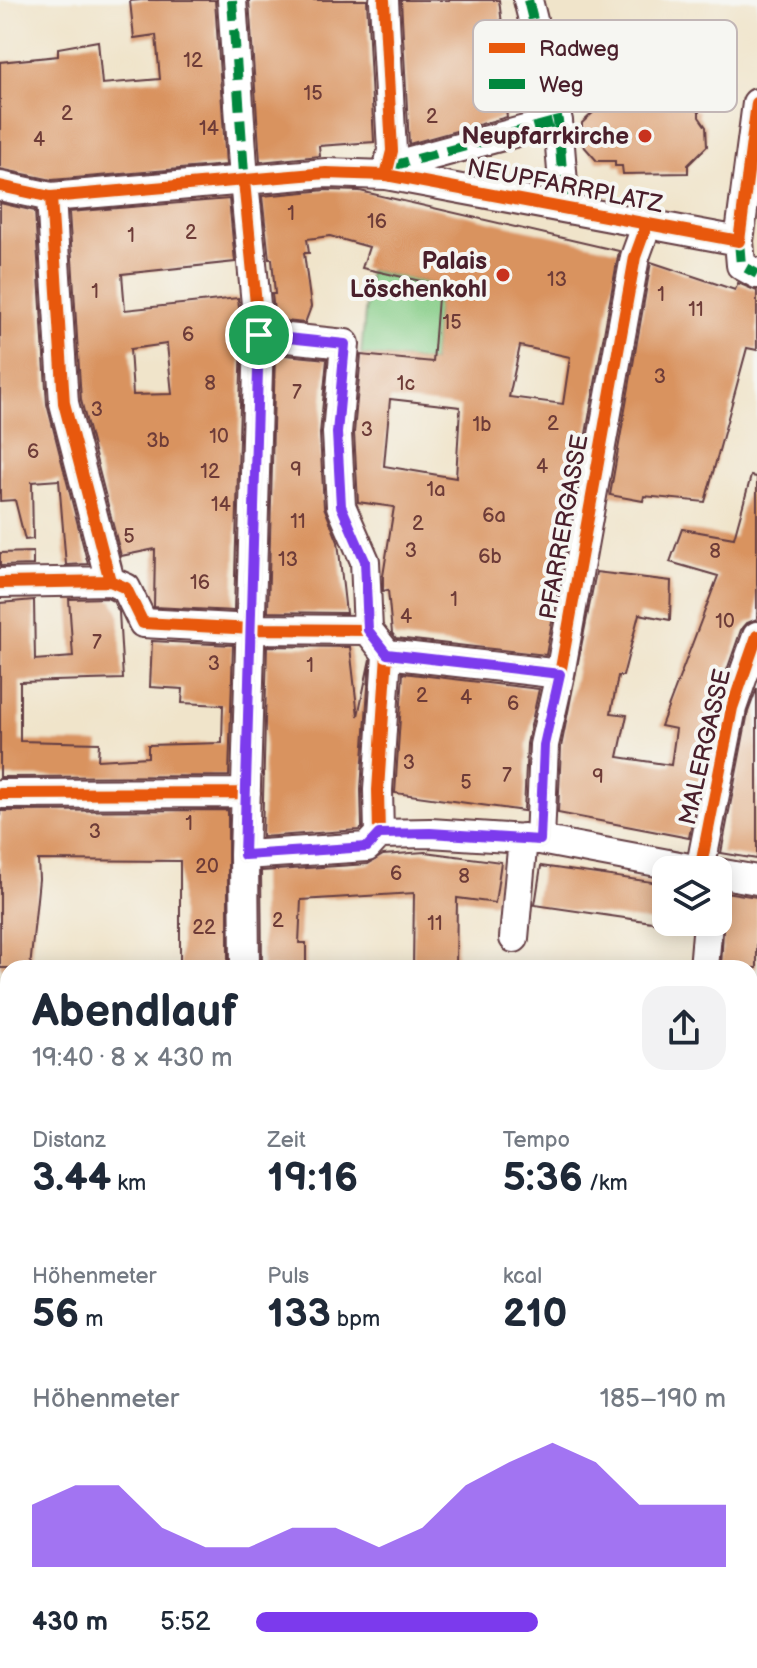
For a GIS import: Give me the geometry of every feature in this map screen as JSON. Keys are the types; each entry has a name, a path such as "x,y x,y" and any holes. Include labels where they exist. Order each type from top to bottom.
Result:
{"street":[{"path":"232,0 244,181 259,335 244,855 245,960"},
{"path":"384,0 392,151 387,171"},
{"name":"NEUPFARRPLATZ","path":"528,0 533,20"},
{"path":"757,103 739,241 741,265 757,274"},
{"name":"NEUPFARRPLATZ","path":"556,112 565,208"},
{"name":"NEUPFARRPLATZ","path":"387,171 558,121"},
{"name":"NEUPFARRPLATZ","path":"0,186 51,197 326,173 387,171 739,241"},
{"path":"51,197 64,403 110,581"},
{"name":"PFARRERGASSE","path":"514,938 532,839 544,745 560,674 635,257 647,224"},
{"path":"244,855 367,847 379,834 378,790 387,654 368,630 365,561 341,506 337,433 345,344 259,335"},
{"path":"0,583 110,581 126,588 143,623 252,629 368,630"},
{"name":"MALERGASSE","path":"703,856 732,708 757,636"},
{"path":"387,654 560,674"},
{"path":"0,794 246,793"},
{"path":"379,834 430,833 532,839 652,861"},
{"path":"732,876 757,880"},
{"path":"705,960 707,936"}],"green space":[{"path":"369,270 439,285 433,362 361,355"}],"building":[{"path":"215,0 226,165 52,180 0,169 0,62 58,56 58,48 98,41 102,84 160,79 156,35 134,38 130,1"},
{"path":"249,0 367,0 374,142 319,146 320,156 260,162"},
{"path":"401,0 499,0 502,20 473,20 473,112 506,112 507,117 409,144"},
{"name":"Neupfarrkirche","path":"594,112 699,112 706,127 707,146 688,165 688,173 623,174 622,166 615,166 615,161 597,161 582,144 582,123"},
{"path":"326,190 360,191 619,251 546,655 396,638 392,633 388,590 383,591 383,576 394,507 358,502 354,433 361,355 433,362 439,285 362,268 369,247 330,236 307,239 309,253 304,253 311,307 305,323 275,320 272,259 269,259 262,196","holes":["520,346 570,357 563,404 509,397","390,399 460,407 456,478 384,466"]},
{"path":"229,199 235,262 122,274 125,310 238,298 242,336 234,611 154,607 155,549 121,556 81,400 69,212","holes":["167,344 172,394 133,395 130,349"]},
{"path":"0,203 35,211 47,404 88,564 66,565 59,480 32,482 33,539 25,540 15,500 0,501"},
{"path":"651,262 735,290 738,283 757,291 757,350 747,348 705,502 644,496 643,501 610,495"},
{"path":"275,354 327,359 320,434 324,507 338,542 346,613 268,612"},
{"path":"751,476 757,477 757,619 741,630 716,702 689,838 558,813 561,747 596,572 671,581 670,620 639,614 623,676 618,676 611,713 627,715 618,757 671,765 676,729 661,726 718,576 670,562 682,529 734,538"},
{"path":"33,552 33,565 0,566 0,553"},
{"path":"107,598 113,601 119,612 123,679 20,682 20,741 99,743 98,760 148,757 148,745 222,743 223,705 182,703 183,689 150,687 152,641 233,645 229,776 0,777 0,603 34,600 35,660 73,657 69,599"},
{"path":"267,646 350,647 358,716 370,659 361,789 362,828 359,830 262,837"},
{"path":"403,673 539,689 527,744 524,811 395,793"},
{"path":"757,688 757,859 721,853 748,712"},
{"path":"228,810 228,960 180,960 180,861 38,860 31,960 0,960 0,811"},
{"path":"425,852 501,862 495,903 457,898 456,960 413,960 414,893 301,900 299,943 306,943 306,960 262,960 261,871 368,864 383,855"},
{"path":"541,866 652,882 652,922 535,905"},
{"path":"732,893 757,897 757,960 721,960 723,936 732,936"}],"marked path":[{"path":"232,0 245,188"},
{"path":"528,0 533,20"},
{"path":"556,112 565,208"},
{"path":"388,167 558,121"},
{"path":"739,241 741,265 757,274"}],"cycle path":[{"path":"384,0 392,151 386,175"},
{"path":"0,186 51,197 326,173 386,175 739,241 757,103"},
{"path":"244,181 259,335 244,855"},
{"path":"51,197 64,403 110,581"},
{"path":"540,840 544,745 560,674 635,257 647,224"},
{"path":"259,335 345,344 337,433 341,506 365,561 368,630"},
{"path":"0,583 110,581 126,588 143,623 252,629 368,630 387,654 560,674"},
{"path":"703,856 732,708 757,636"},
{"path":"379,834 378,790 387,654"},
{"path":"0,794 246,793"}],"place":[{"name":"Neupfarrkirche","path":"645,136"},
{"name":"Palais Löschenkohl","path":"503,275"}],"route":[{"path":"259,335 345,344 337,433 341,506 365,561 368,630 387,654 560,674 544,745 540,840 430,833 379,834 367,847 244,855 259,335"}]}
